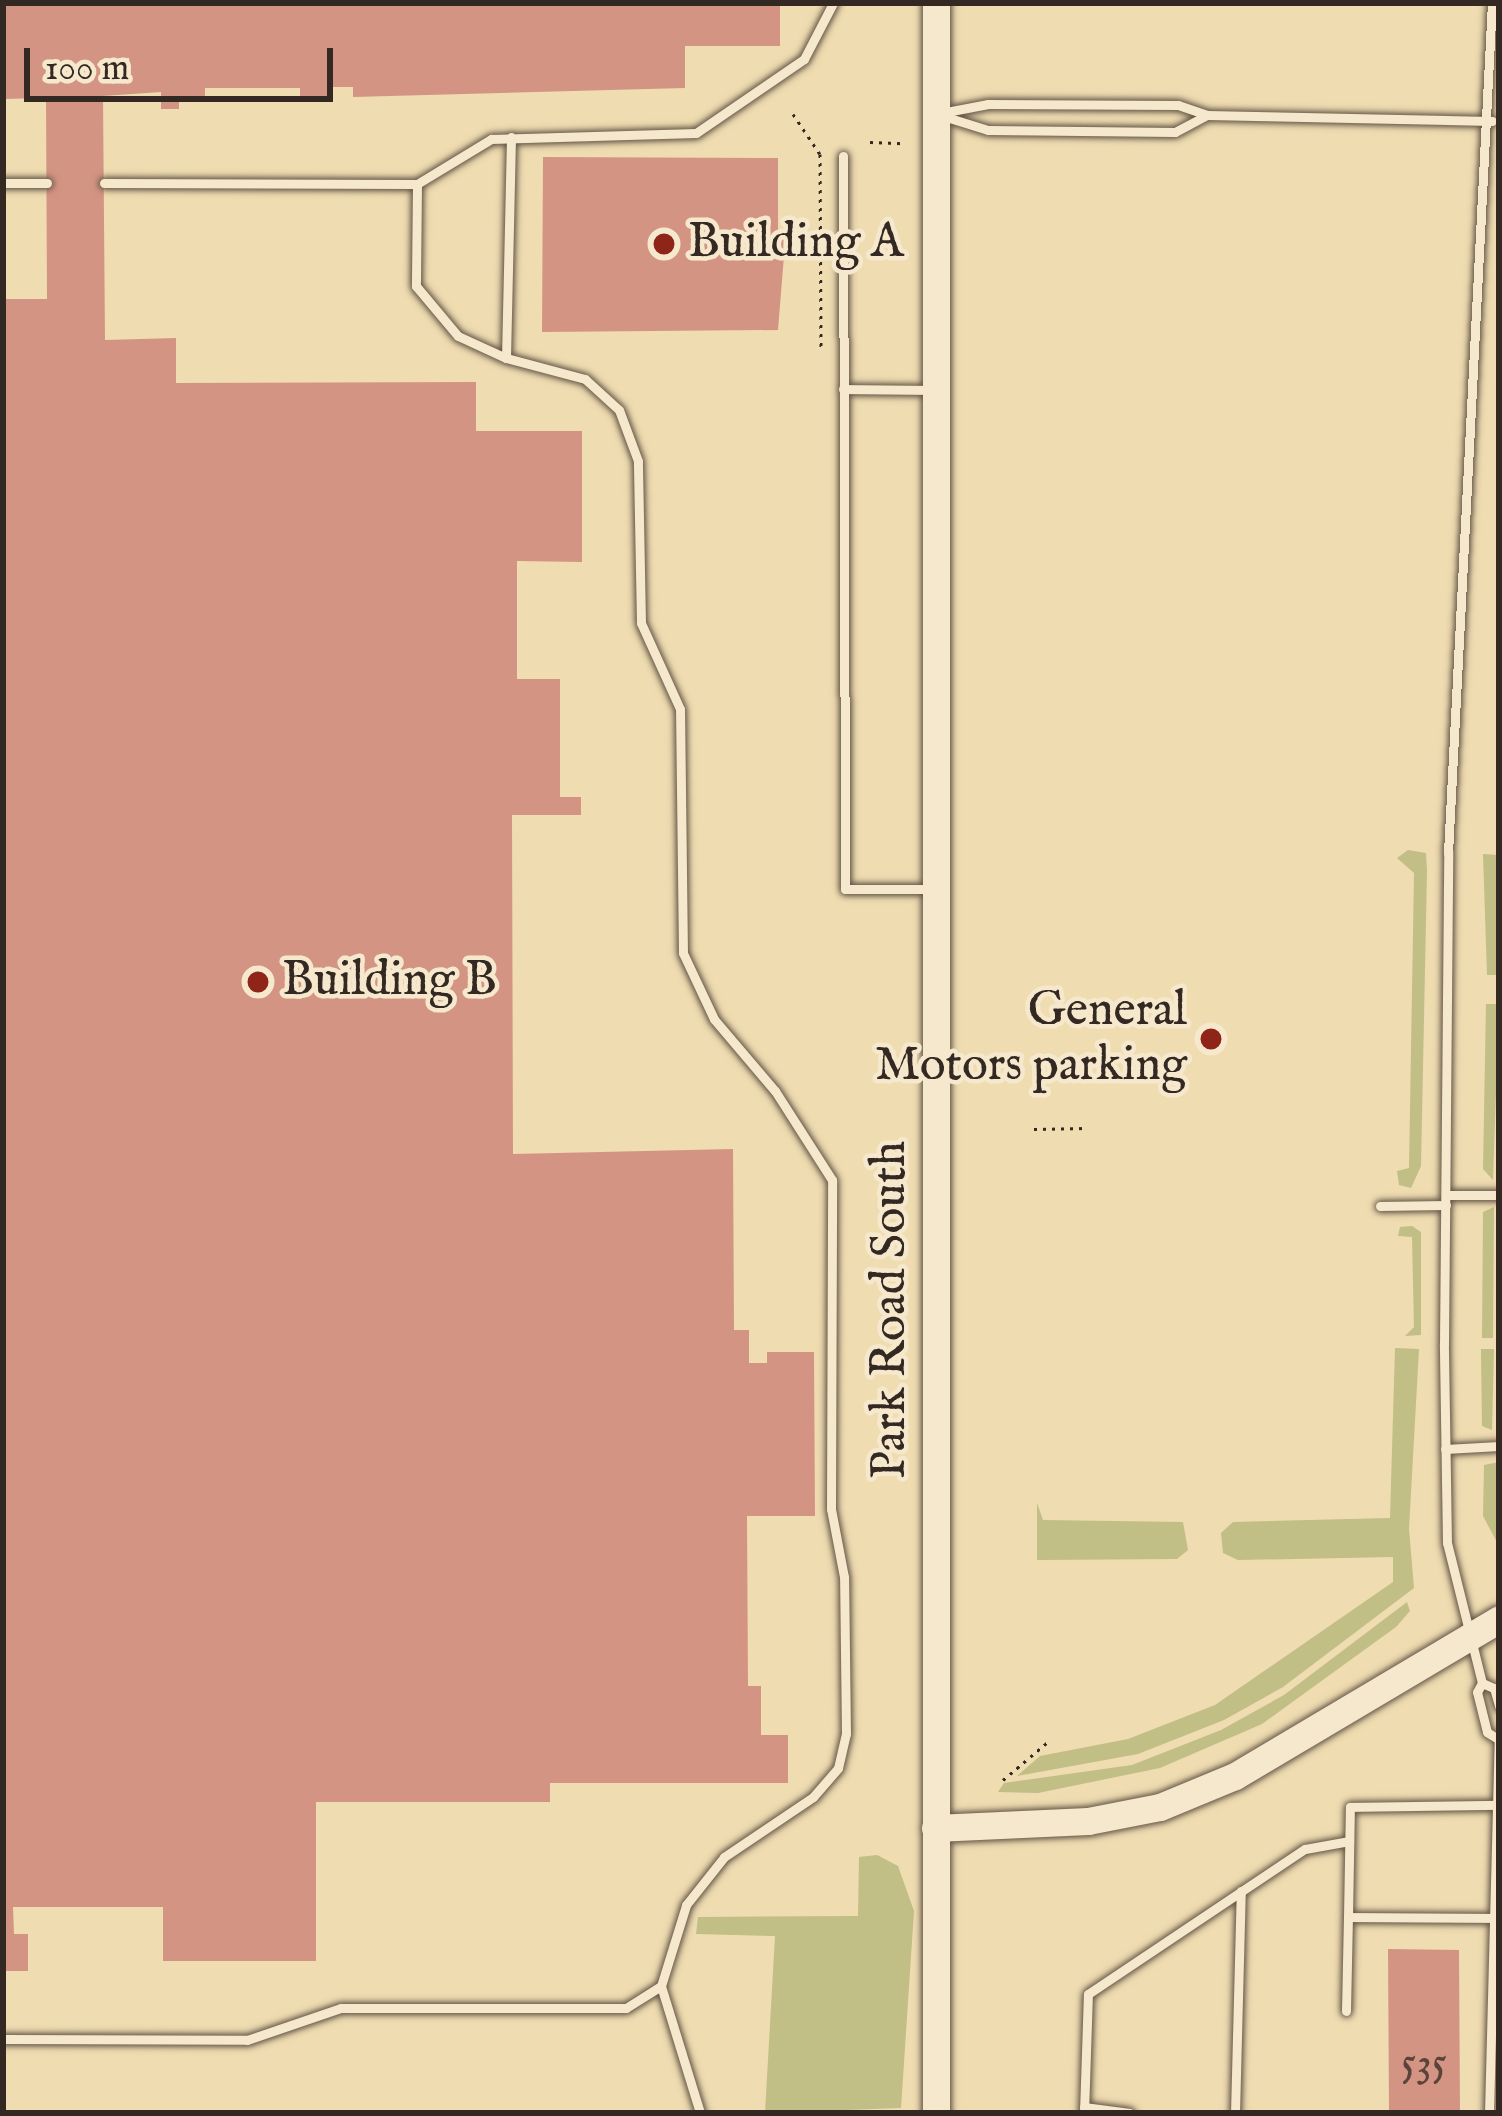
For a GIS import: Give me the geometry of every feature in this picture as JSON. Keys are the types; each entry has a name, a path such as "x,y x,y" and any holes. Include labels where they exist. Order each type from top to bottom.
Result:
{"main road":[{"name":"Park Road South","path":"935,3 936,2113"},
{"path":"935,1828 1088,1821 1160,1807 1235,1776 1466,1633 1499,1619"}],"lane":[{"path":"104,183 417,184 491,139 696,133 804,59 833,3"},
{"path":"1490,2113 1497,2080 1499,1738 1487,1732 1477,1692 1482,1683 1447,1543 1445,1449 1448,854 1492,121 1492,3"},
{"path":"935,114 988,104 1178,106 1207,115 1492,121"},
{"path":"935,114 988,130 1175,132 1207,115"},
{"path":"506,358 511,137"},
{"path":"843,155 845,889 937,889"},
{"path":"3,183 46,183"},
{"path":"417,184 416,286 458,335 506,358 585,379 619,410 638,461 641,622 680,709 683,953 714,1019 775,1091 832,1180 831,1509 844,1577 846,1734 838,1768 813,1797 724,1858 686,1905 661,1986 700,2113"},
{"path":"843,389 935,390"},
{"path":"1380,1207 1499,1195"},
{"path":"1445,1449 1499,1446"},
{"path":"1482,1683 1494,1688 1499,1706"},
{"path":"1346,2012 1350,1807 1498,1805"},
{"path":"1130,2113 1084,2110 1088,1994 1315,1844 1349,1841"},
{"path":"1235,2113 1241,1891"},
{"path":"1348,1917 1499,1918"},
{"path":"3,2039 247,2040 341,2008 626,2008 661,1986"}],"path":[{"path":"793,114 820,154 821,351"},
{"path":"870,142 903,143"},
{"path":"1034,1129 1088,1128"},
{"path":"1003,1780 1048,1741"}],"shaded area":[{"path":"1408,850 1426,853 1427,871 1421,1166 1411,1188 1399,1185 1397,1171 1409,1168 1414,873 1397,858"},
{"path":"1483,854 1499,855 1499,975 1487,975"},
{"path":"1486,1004 1499,1004 1493,1180 1483,1169"},
{"path":"1494,1207 1493,1338 1482,1338 1483,1212"},
{"path":"1412,1226 1421,1232 1421,1335 1405,1336 1414,1327 1412,1237 1398,1236 1400,1227"},
{"path":"1395,1348 1419,1349 1409,1529 1414,1588 1283,1687 1224,1720 1138,1754 1017,1776 1040,1756 1128,1739 1215,1705 1393,1582 1393,1557 1238,1560 1223,1553 1221,1533 1233,1522 1390,1518"},
{"path":"1481,1349 1494,1349 1492,1430 1482,1426"},
{"path":"1499,1462 1499,1546 1483,1516 1484,1465"},
{"path":"1037,1503 1043,1520 1183,1522 1188,1550 1177,1559 1037,1560"},
{"path":"1407,1602 1410,1611 1396,1627 1262,1724 1160,1768 1038,1793 998,1792 1004,1783 1132,1765 1221,1730 1284,1695"},
{"path":"877,1855 898,1866 914,1911 901,2108 765,2113 775,1936 696,1934 698,1917 858,1916 859,1857"}],"building":[{"name":"Building B","path":"3,3 780,3 780,46 685,46 685,88 353,97 353,87 328,87 328,101 300,101 300,88 205,88 205,98 179,98 179,109 161,109 161,92 103,96 105,340 176,338 176,383 476,382 476,431 582,431 582,562 517,561 517,679 560,679 560,797 581,797 581,815 512,815 513,1154 733,1149 734,1330 749,1330 749,1363 767,1363 767,1352 814,1352 815,1516 747,1516 748,1686 761,1686 761,1735 788,1735 788,1783 550,1783 550,1802 316,1802 316,1961 163,1961 163,1907 13,1907 14,1934 28,1934 28,1971 3,1971 3,299 47,299 46,98 3,99"},
{"name":"Building A","path":"543,157 778,158 778,231 786,231 778,330 542,332"},
{"path":"1388,1949 1459,1950 1460,2113 1389,2113"}],"place":[{"name":"Building A","path":"664,244"},
{"name":"Building B","path":"258,982"},
{"name":"General Motors parking","path":"1211,1039"}]}
